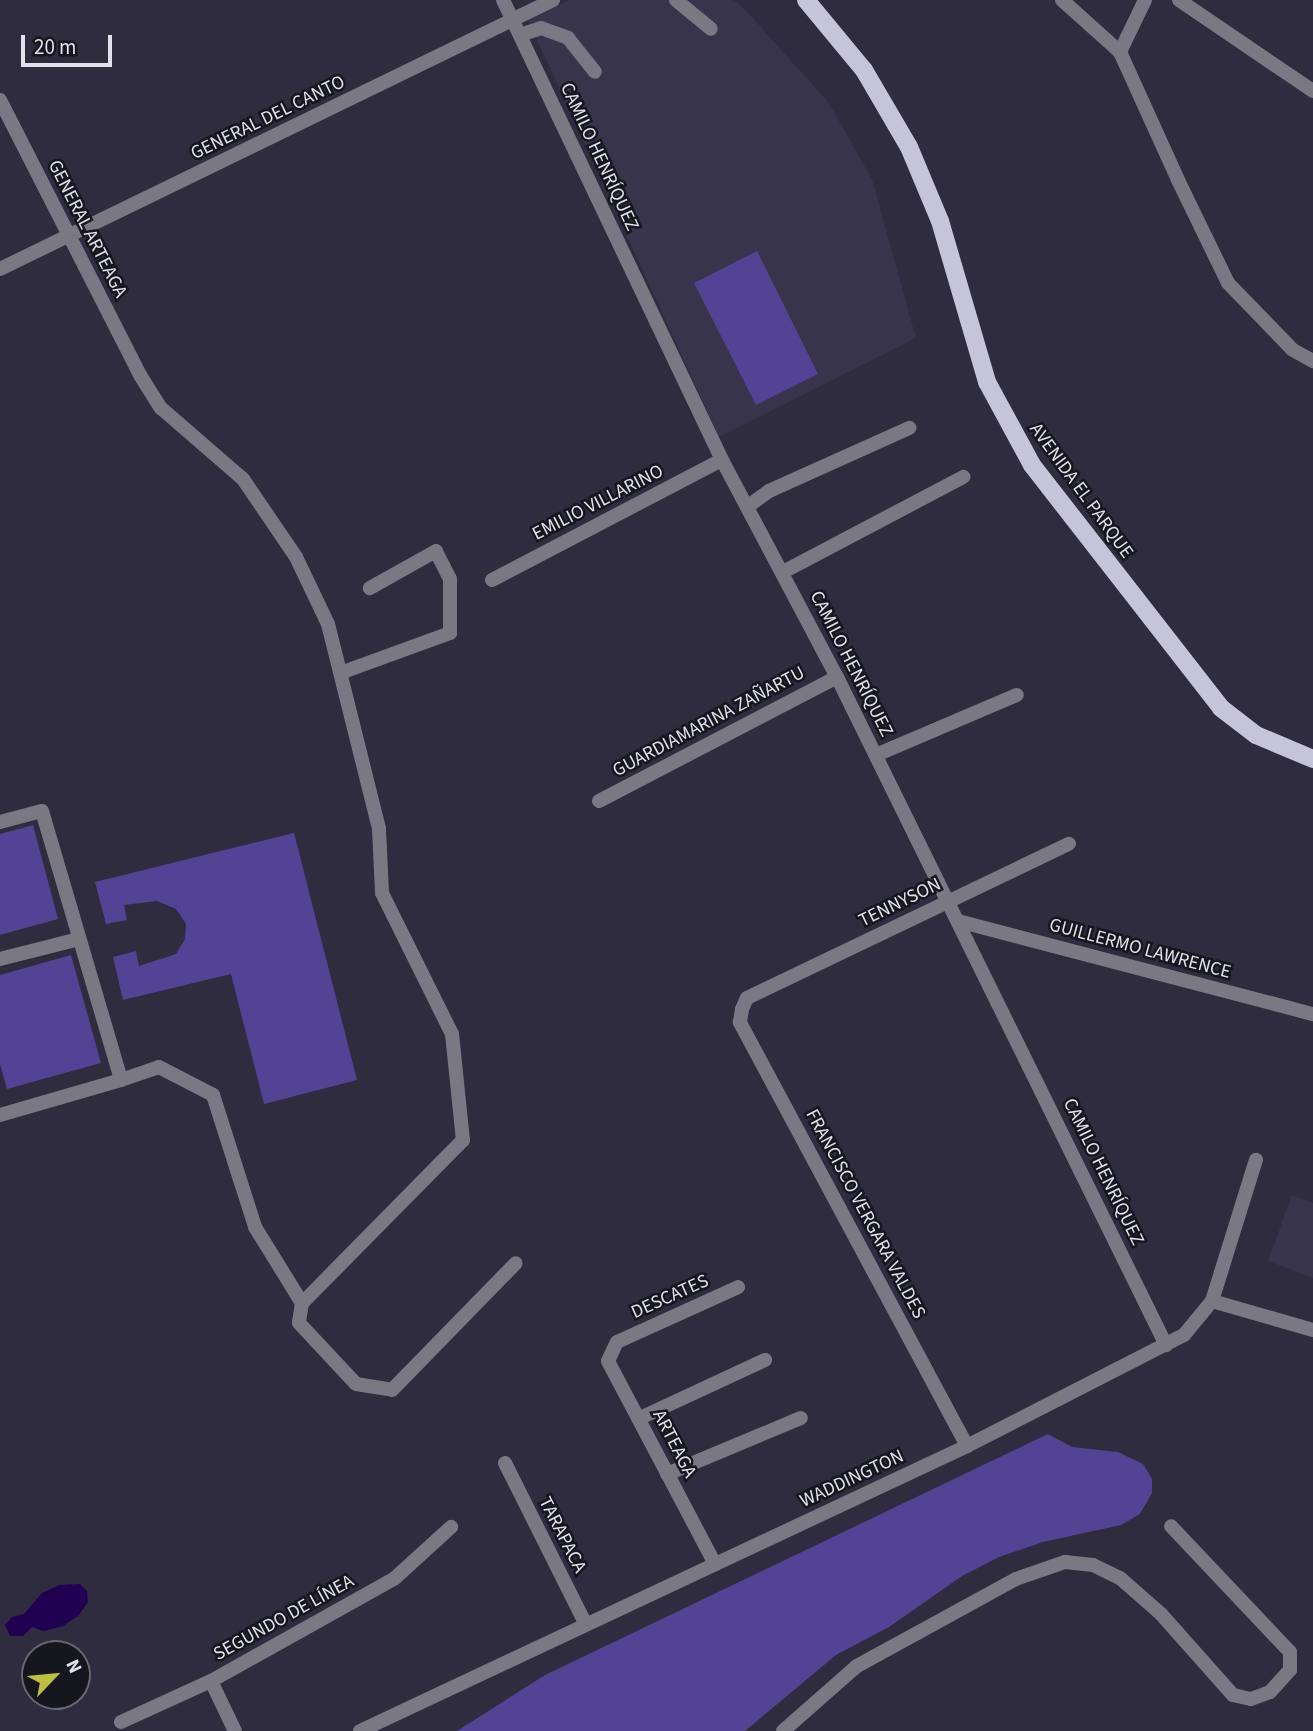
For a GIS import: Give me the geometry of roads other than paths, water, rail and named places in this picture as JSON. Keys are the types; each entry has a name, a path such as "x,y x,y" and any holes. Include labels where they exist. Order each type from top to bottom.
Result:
{"main road":[{"name":"AVENIDA EL PARQUE","path":"806,0 864,71 909,147 940,221 987,382 1032,466 1221,708 1256,735 1313,759"}],"street":[{"name":"CAMILO HENRÍQUEZ","path":"503,0 722,460 838,677 1166,1345"},
{"name":"GENERAL DEL CANTO","path":"0,270 553,0"},
{"path":"676,0 711,29"},
{"path":"1062,0 1120,52 1228,284 1293,349 1313,361"},
{"path":"1120,52 1145,0"},
{"path":"1179,0 1313,91"},
{"path":"520,35 541,28 568,38 595,72"},
{"name":"GENERAL ARTEAGA","path":"0,100 140,375 162,408 243,479 296,557 328,624 342,672 379,829 382,893 452,1034 463,1140 302,1303"},
{"path":"747,507 769,491 909,428"},
{"name":"EMILIO VILLARINO","path":"492,580 722,460"},
{"path":"783,572 963,477"},
{"path":"342,672 450,633 450,579 436,551 370,588"},
{"name":"GUARDIAMARINA ZAÑARTU","path":"599,801 838,677"},
{"path":"876,755 1017,695"},
{"path":"0,822 42,811 121,1080"},
{"name":"TENNYSON","path":"747,998 1069,844"},
{"name":"GUILLERMO LAWRENCE","path":"958,920 1313,1014"},
{"path":"0,959 79,939"},
{"name":"FRANCISCO VERGARA VALDES","path":"747,998 740,1022 967,1446"},
{"path":"0,1115 159,1067 213,1095 255,1227 302,1303 299,1323 356,1384 392,1390 516,1263"},
{"name":"WADDINGTON","path":"360,1731 585,1623 967,1446 1184,1335 1212,1301 1256,1160"},
{"name":"DESCATES","path":"617,1342 738,1287"},
{"path":"1212,1301 1313,1330"},
{"name":"ARTEAGA","path":"617,1342 608,1361 715,1564"},
{"path":"640,1418 765,1360"},
{"path":"667,1474 801,1418"},
{"name":"TARAPACA","path":"505,1464 585,1623"},
{"path":"783,1731 857,1666 1016,1578 1065,1562 1093,1565 1120,1578 1161,1614 1233,1695 1251,1699 1270,1692 1290,1670 1290,1653 1171,1526"},
{"name":"SEGUNDO DE LÍNEA","path":"121,1722 211,1681 395,1578 452,1527"},
{"path":"211,1681 235,1731"}]}
